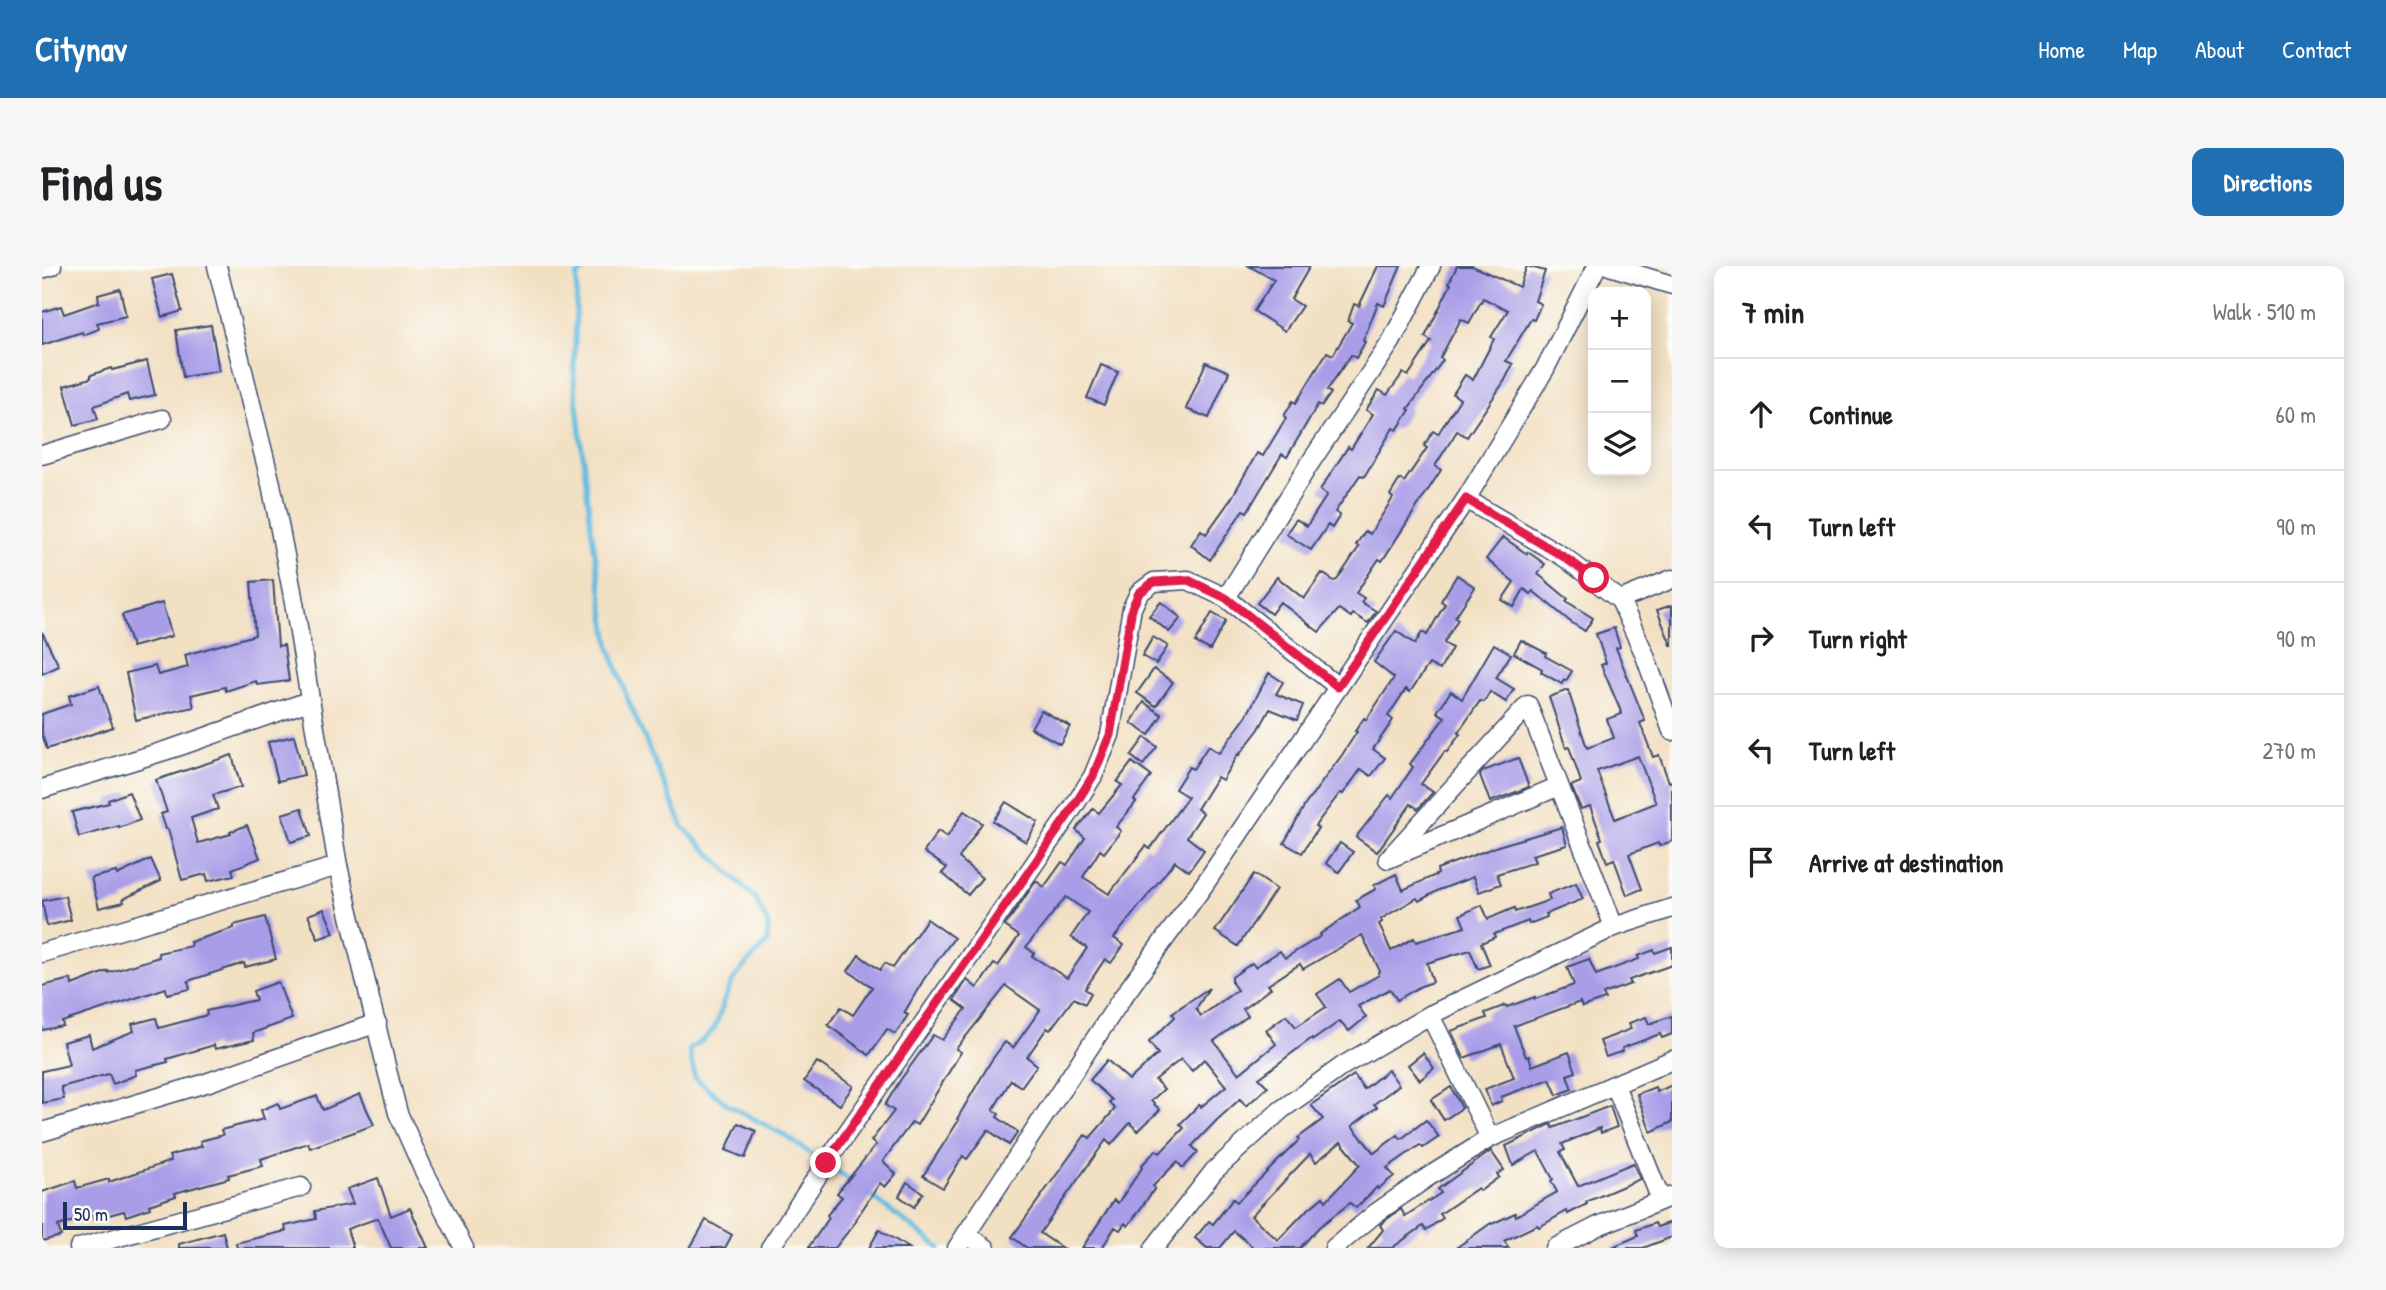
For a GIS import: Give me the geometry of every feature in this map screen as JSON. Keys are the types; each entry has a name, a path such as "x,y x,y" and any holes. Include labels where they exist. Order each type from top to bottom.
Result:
{"street":[{"path":"42,269 52,266"},
{"path":"217,266 271,484 292,591 338,866 398,1112 423,1169 464,1248"},
{"path":"1226,598 1310,463 1391,342 1431,266"},
{"path":"986,1248 962,1241 1122,998 1204,885 1466,499 1545,369 1597,266"},
{"path":"1609,266 1672,285"},
{"path":"42,455 162,419"},
{"path":"1466,499 1564,557 1620,600 1644,653 1672,731"},
{"path":"1620,600 1672,579"},
{"path":"770,1248 1093,776 1110,735 1132,608 1139,593 1154,582 1188,580 1226,598 1338,687"},
{"path":"42,789 177,747 309,701"},
{"path":"1559,786 1388,859 1528,705 1614,927"},
{"path":"42,953 338,866"},
{"path":"1154,1248 1214,1171 1281,1110 1344,1065 1430,1015 1614,927 1672,908"},
{"path":"1430,1015 1490,1138"},
{"path":"42,1132 206,1083 377,1023"},
{"path":"1334,1248 1405,1192 1490,1138 1672,1060"},
{"path":"1555,1248 1598,1226 1667,1198 1615,1085"},
{"path":"79,1248 301,1187"}],"building":[{"path":"1249,266 1310,266 1291,299 1302,306 1285,331 1254,311 1274,280"},
{"path":"1378,266 1401,266 1384,306 1378,303 1363,341 1365,342 1356,358 1351,355 1327,390 1331,393 1322,406 1318,404 1287,457 1282,454 1247,512 1243,510 1210,560 1191,545 1201,530 1206,534 1231,499 1257,453 1263,456 1293,401 1296,403 1327,352 1333,355 1352,323 1348,321 1354,304 1359,306"},
{"path":"1457,266 1472,266 1519,287 1527,266 1545,271 1535,301 1541,304 1534,320 1531,319 1506,361 1513,364 1505,380 1467,437 1457,431 1435,466 1441,470 1382,561 1379,559 1356,593 1364,598 1361,602 1376,611 1368,623 1339,609 1319,632 1280,602 1271,614 1257,603 1277,577 1304,599 1322,573 1334,581 1337,580 1359,547 1356,545 1365,531 1370,534 1393,498 1390,495 1400,479 1404,482 1427,448 1424,446 1433,431 1438,434 1460,399 1453,394 1465,375 1473,380 1494,339 1491,337 1508,310 1483,298 1469,323 1461,319 1440,358 1443,360 1408,409 1410,410 1397,430 1393,428 1364,477 1360,475 1335,512 1340,515 1332,528 1328,525 1311,550 1286,534 1296,519 1307,526 1327,495 1320,490 1373,414 1366,410 1379,390 1387,395 1403,373 1408,376 1431,341 1425,337"},
{"path":"172,274 182,311 162,317 152,279"},
{"path":"120,289 126,316 97,323 99,329 83,335 82,332 42,345 42,312 61,306 64,314 99,302 98,295"},
{"path":"211,325 219,371 183,377 176,330"},
{"path":"147,361 155,395 129,401 127,394 94,406 98,419 75,425 64,386 91,378 91,375 111,368 112,370"},
{"path":"1206,362 1229,372 1209,418 1186,409"},
{"path":"1101,365 1118,372 1104,405 1087,398"},
{"path":"1503,537 1545,564 1538,574 1568,599 1566,601 1593,618 1585,631 1533,591 1531,594 1524,589 1514,607 1502,600 1514,582 1486,559"},
{"path":"1457,575 1475,587 1455,617 1458,619 1444,643 1452,648 1440,670 1429,664 1410,692 1406,689 1388,716 1393,720 1373,749 1385,758 1371,776 1361,769 1343,794 1340,793 1315,826 1318,828 1302,853 1284,843 1305,805 1394,678 1374,662 1396,631 1415,644 1422,632 1427,635 1445,604 1441,601"},
{"path":"273,580 278,646 284,645 289,681 257,685 256,681 226,691 225,687 191,695 194,707 136,720 126,673 155,666 158,675 188,667 185,655 255,635 251,582"},
{"path":"1161,602 1181,618 1169,632 1149,616"},
{"path":"162,603 172,636 132,647 122,615"},
{"path":"1672,605 1672,645 1671,645 1657,610"},
{"path":"1212,613 1226,621 1210,650 1195,642"},
{"path":"1614,628 1620,647 1616,648 1645,721 1640,723 1653,757 1659,755 1669,782 1672,781 1672,841 1659,846 1658,843 1629,854 1642,889 1627,895 1614,859 1607,862 1590,806 1581,809 1571,786 1581,782 1549,697 1568,690 1587,748 1614,738 1607,719 1622,714 1601,665 1606,663 1596,634","holes":["1638,756 1656,803 1615,819 1597,771"]},
{"path":"42,632 59,666 42,674"},
{"path":"1153,637 1168,646 1156,664 1142,656"},
{"path":"1521,640 1572,671 1566,681 1562,684 1514,653"},
{"path":"1494,644 1511,654 1496,678 1514,689 1506,702 1490,692 1484,702 1480,701 1458,733 1460,734 1421,784 1433,792 1418,809 1411,804 1377,852 1356,837 1389,795 1392,798 1413,767 1410,764 1445,717 1437,712 1451,691 1462,699"},
{"path":"1154,669 1173,682 1156,706 1137,693"},
{"path":"1269,673 1283,682 1276,694 1303,705 1297,720 1270,709 1222,780 1217,777 1197,809 1203,813 1187,837 1204,850 1189,871 1175,861 1114,938 1124,945 1111,963 1105,959 1085,989 1091,993 1085,1004 1074,998 1050,1030 1047,1028 1027,1057 1037,1065 1021,1087 1011,1080 993,1110 999,1114 997,1117 1018,1132 1009,1145 988,1130 967,1159 963,1156 943,1188 923,1176 959,1120 957,1119 991,1061 1005,1042 1013,1048 1040,1010 1006,986 956,1049 961,1052 917,1125 912,1122 883,1161 896,1174 885,1187 880,1183 857,1220 835,1248 808,1248 829,1218 827,1215 842,1197 837,1193 876,1145 871,1141 894,1111 885,1105 901,1079 933,1035 942,1040 966,1009 954,1000 967,980 977,988 994,964 998,966 1019,936 1005,926 1036,881 1044,887 1062,862 1067,865 1085,838 1076,830 1093,809 1099,813 1122,785 1117,782 1132,762 1151,776 1134,800 1136,802 1116,827 1121,831 1104,853 1100,850 1083,877 1109,894 1146,846 1150,849 1188,797 1175,789 1189,767 1193,769 1208,746 1219,753 1246,717","holes":["1066,897 1088,912 1071,937 1087,948 1067,978 1032,956 1034,953 1026,947"]},
{"path":"99,686 113,727 47,749 42,734 42,714 71,704 69,696"},
{"path":"1144,702 1162,715 1149,735 1131,723"},
{"path":"1041,710 1070,726 1060,744 1031,728"},
{"path":"294,736 304,775 278,781 268,742"},
{"path":"1145,737 1157,747 1143,765 1131,756"},
{"path":"232,755 241,787 213,795 218,809 191,818 198,843 231,834 230,832 247,825 260,858 232,869 234,875 208,881 206,874 182,880 168,829 161,814 167,812 156,780"},
{"path":"1518,758 1529,787 1490,802 1480,775 1483,771"},
{"path":"129,792 140,820 79,837 72,812 109,803 108,800"},
{"path":"1006,802 1038,822 1026,842 993,821"},
{"path":"302,808 311,836 291,842 282,814"},
{"path":"964,811 982,823 959,858 982,878 968,895 942,873 947,868 924,852 938,831 947,837"},
{"path":"1562,827 1567,845 1532,855 1535,862 1497,874 1501,884 1479,892 1473,877 1419,901 1417,898 1381,919 1379,924 1391,951 1414,938 1416,942 1465,927 1460,915 1482,905 1488,919 1514,908 1515,912 1550,900 1548,894 1576,883 1583,899 1546,914 1547,917 1494,934 1495,937 1481,943 1490,965 1478,969 1470,950 1427,963 1433,982 1397,1000 1390,989 1358,1006 1366,1017 1349,1031 1340,1021 1313,1040 1312,1038 1259,1078 1268,1087 1246,1106 1240,1099 1216,1121 1192,1146 1198,1152 1183,1168 1177,1162 1153,1186 1155,1188 1128,1226 1125,1223 1120,1230 1115,1227 1102,1248 1082,1248 1114,1200 1118,1203 1141,1166 1156,1150 1160,1153 1184,1128 1180,1124 1199,1105 1201,1107 1226,1086 1204,1059 1192,1071 1181,1059 1155,1080 1164,1089 1151,1101 1160,1110 1138,1131 1130,1123 1111,1145 1106,1140 1040,1233 1062,1248 1027,1248 1012,1237 1085,1135 1090,1138 1115,1109 1109,1102 1112,1100 1090,1080 1107,1060 1129,1080 1158,1054 1149,1042 1175,1017 1172,1013 1209,988 1196,1009 1201,1016 1237,990 1232,983 1232,977 1252,963 1255,967 1280,951 1285,958 1321,936 1320,934 1360,907 1356,900 1376,889 1374,885 1396,874 1403,890 1438,874 1437,869 1498,846","holes":["1362,935 1380,971 1379,975 1349,992 1340,979 1317,994 1326,1007 1296,1027 1286,1015 1266,1030 1276,1044 1239,1074 1214,1041 1248,1016 1243,1009 1271,988 1268,985 1300,964 1303,969"]},
{"path":"1340,843 1353,852 1339,872 1326,863"},
{"path":"151,859 161,881 123,899 124,902 99,908 91,878 116,872 117,875"},
{"path":"1254,874 1276,889 1238,946 1215,931"},
{"path":"65,896 71,920 47,926 42,901"},
{"path":"324,909 334,933 318,939 308,915"},
{"path":"265,917 276,959 245,967 244,963 188,981 190,989 167,994 166,988 62,1022 63,1026 42,1030 42,986 71,979 72,985 108,971 159,957 158,953 191,946 190,942 234,928 234,925"},
{"path":"927,919 954,938 924,979 904,1013 908,1015 895,1034 887,1029 869,1055 828,1025 841,1007 853,1015 872,987 848,971 859,955 880,970 885,963 893,968"},
{"path":"1672,947 1672,965 1629,980 1631,984 1603,994 1605,999 1582,1007 1580,1002 1514,1026 1532,1066 1569,1052 1576,1072 1567,1075 1572,1089 1557,1095 1550,1079 1501,1097 1502,1101 1491,1106 1485,1089 1514,1078 1501,1044 1464,1058 1451,1031 1487,1018 1485,1013 1506,1005 1507,1007 1535,999 1574,985 1567,967 1589,959 1596,975 1639,959 1638,956 1654,950 1655,953"},
{"path":"278,982 292,1019 253,1033 254,1040 215,1049 214,1045 167,1059 168,1062 135,1070 136,1075 113,1084 109,1074 61,1087 64,1099 42,1103 42,1071 69,1065 63,1042 89,1035 92,1048 134,1031 132,1024 156,1018 159,1028 207,1015 206,1011 256,1000 253,991"},
{"path":"1672,1016 1672,1034 1662,1038 1660,1034 1606,1057 1600,1041 1631,1029 1629,1023 1646,1017 1649,1024"},
{"path":"1423,1053 1434,1068 1420,1080 1408,1065"},
{"path":"817,1062 853,1086 840,1105 804,1081"},
{"path":"1388,1070 1399,1085 1374,1104 1377,1107 1352,1126 1374,1153 1398,1135 1401,1139 1426,1120 1439,1137 1423,1148 1420,1145 1387,1168 1394,1176 1378,1189 1377,1187 1356,1208 1350,1203 1319,1227 1300,1248 1254,1248 1234,1231 1220,1248 1207,1248 1195,1238 1209,1221 1213,1224 1233,1199 1237,1202 1299,1140 1298,1138 1323,1119 1311,1105 1354,1075 1364,1089","holes":["1341,1142 1360,1165 1326,1201 1323,1197 1278,1240 1251,1216 1310,1154 1316,1162"]},
{"path":"1672,1085 1672,1122 1651,1132 1637,1094 1655,1087 1657,1092"},
{"path":"1451,1087 1462,1108 1444,1120 1431,1100"},
{"path":"360,1094 374,1125 310,1148 308,1143 261,1159 263,1166 175,1193 176,1196 126,1216 124,1211 94,1219 93,1215 58,1226 61,1236 42,1241 42,1192 75,1181 77,1188 109,1179 109,1182 171,1161 169,1156 202,1146 200,1141 223,1135 221,1130 264,1119 261,1110 278,1103 280,1109 317,1096 323,1110"},
{"path":"1610,1106 1617,1127 1601,1133 1600,1128 1562,1144 1565,1150 1560,1152 1578,1186 1633,1163 1640,1179 1504,1241 1509,1248 1456,1248 1491,1223 1515,1213 1516,1216 1557,1192 1538,1151 1513,1165 1506,1146 1551,1124 1553,1128"},
{"path":"738,1123 756,1131 745,1158 726,1150"},
{"path":"1491,1151 1504,1170 1497,1174 1499,1177 1440,1214 1443,1218 1426,1230 1423,1226 1392,1248 1368,1248 1383,1230 1380,1225 1383,1222 1401,1209 1405,1216 1441,1193 1438,1189"},
{"path":"378,1178 391,1216 410,1208 428,1248 391,1248 378,1218 347,1229 353,1248 237,1248 236,1243 286,1231 285,1226 316,1219 315,1211 353,1204 347,1189"},
{"path":"907,1182 923,1193 914,1207 899,1196"},
{"path":"706,1220 732,1235 725,1248 690,1248"},
{"path":"1672,1222 1672,1237 1643,1248 1610,1248 1638,1236 1636,1230 1655,1223 1657,1227"},
{"path":"879,1230 909,1248 869,1248"},
{"path":"223,1232 227,1248 179,1248 179,1244"}],"waterway":[{"path":"589,266 577,276 574,379 591,527 610,648 628,700 683,827 755,898 768,924 767,943 731,984 712,1031 689,1049 695,1078 728,1105 786,1136 814,1156"},
{"path":"837,1171 854,1183"},
{"path":"867,1193 940,1248"}],"route":[{"path":"826,1163 1093,776 1110,735 1132,608 1139,593 1154,582 1188,580 1226,598 1338,687 1466,499 1564,557 1594,578"}]}
